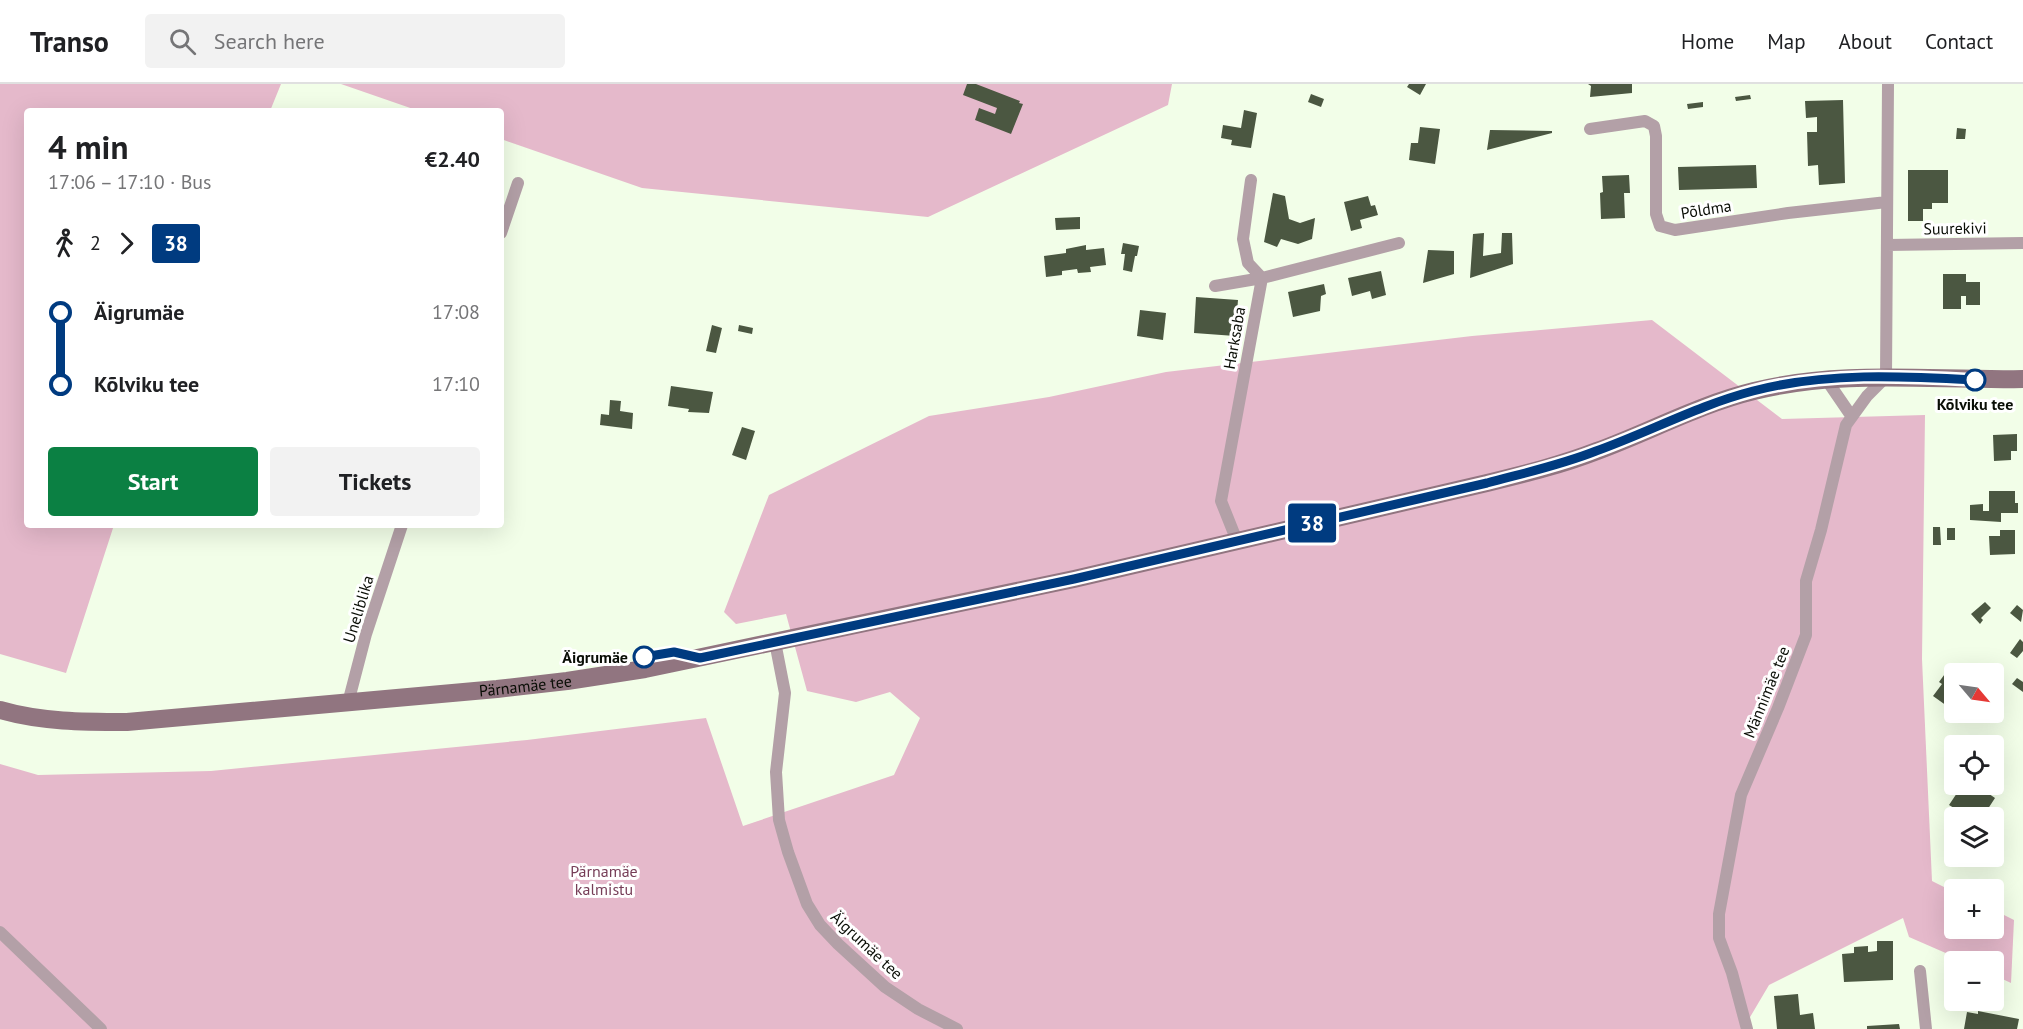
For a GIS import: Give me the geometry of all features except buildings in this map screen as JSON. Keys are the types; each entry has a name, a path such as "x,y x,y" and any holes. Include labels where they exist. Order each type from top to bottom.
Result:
{"main road":[{"name":"Pärnamäe tee","path":"0,710 17,715 74,722 127,722 567,681 645,669 1074,579 1540,470 1596,452 1702,408 1753,391 1826,379 1886,377 2023,379"}],"street":[{"path":"1886,377 1888,84"},
{"name":"Põldma","path":"1590,129 1645,121 1654,126 1656,214 1660,226 1675,230 1788,213 1887,202"},
{"path":"1251,180 1243,239 1248,263 1262,278"},
{"path":"504,224 518,183"},
{"path":"1215,286 1262,278 1399,243"},
{"name":"Suurekivi","path":"1887,245 2023,243"},
{"name":"Harksaba","path":"1237,541 1221,501 1262,278"},
{"name":"Männimäe tee","path":"1747,1029 1732,973 1719,938 1719,914 1741,795 1806,635 1806,581 1821,530 1846,425 1867,396 1886,377"},
{"path":"1826,379 1852,417"},
{"name":"Uneliblika","path":"348,703 366,634 401,528"},
{"name":"Äigrumäe tee","path":"775,642 785,693 776,772 779,820 807,904 820,925 885,987 918,1009 957,1029"},
{"path":"0,932 101,1029"},
{"path":"1920,971 1926,1029"}],"green space":[{"path":"0,84 281,84 271,108 24,108 24,528 113,528 66,673 0,654"},
{"path":"341,84 1172,84 1168,105 928,217 642,188 504,140 504,108 410,108"},
{"name":"Pärnamäe kalmistu","path":"1652,320 1782,419 1925,415 1922,659 1932,881 1944,887 1944,939 2004,939 2004,915 2014,920 2011,983 2004,980 2004,951 1944,952 1909,937 1903,918 1769,985 1743,1029 0,1029 0,764 38,775 211,771 527,740 706,718 743,826 894,775 920,718 890,692 856,702 807,691 786,614 736,624 724,612 769,495 929,416 1049,397 1166,372 1472,336"}],"bus line":[{"name":"38","path":"644,657 674,652 700,658 1074,579 1487,483 1540,470 1596,452 1702,408 1753,391 1826,379 1899,377 1975,380"}],"place":[{"name":"Kõlviku tee","path":"1975,380"},
{"name":"Äigrumäe","path":"644,657"}]}
